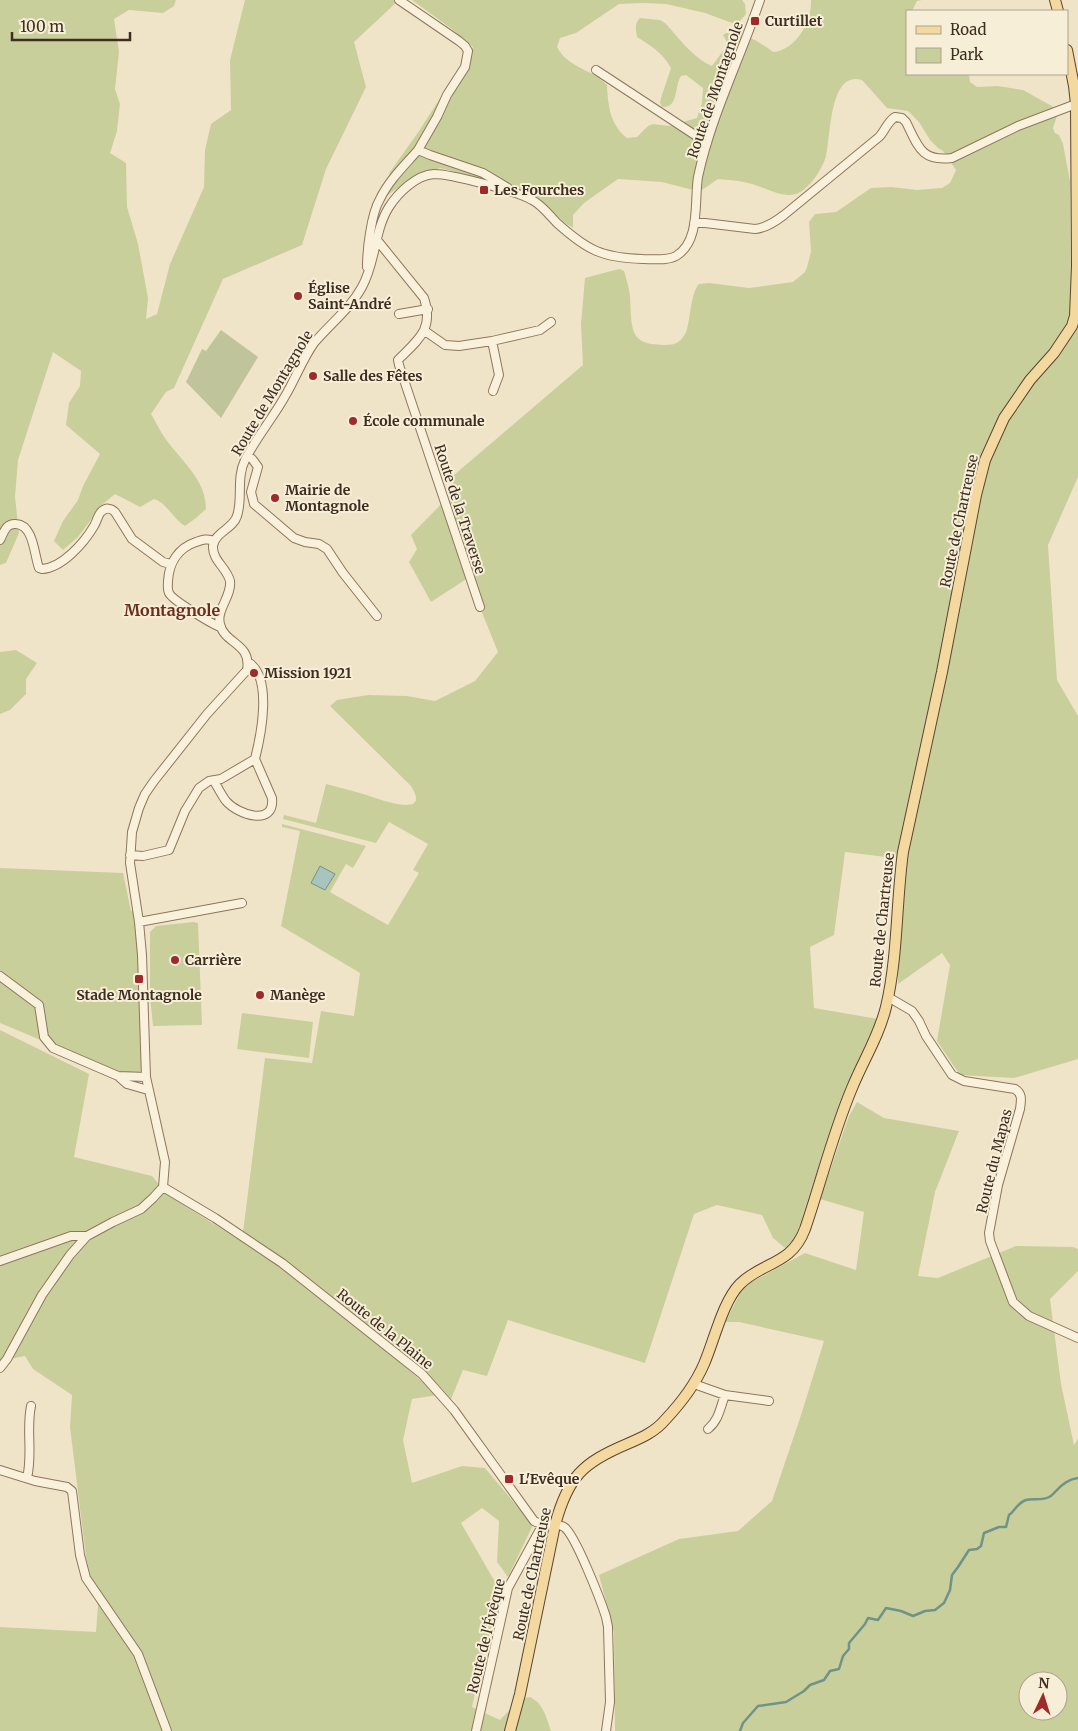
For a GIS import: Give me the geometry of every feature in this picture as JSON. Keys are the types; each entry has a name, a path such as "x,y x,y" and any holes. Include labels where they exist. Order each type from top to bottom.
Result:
{"main road":[{"name":"Route de Chartreuse","path":"510,1731 520,1694 556,1525 565,1494 576,1475 600,1456 660,1426 694,1384 728,1301 734,1292 745,1280 786,1256 802,1238 852,1088 878,1032 888,997 896,945 903,852 942,672 976,495 985,460 1004,418 1030,380 1072,326 1075,316 1077,275 1076,104 1068,55"}],"street":[{"path":"367,277 367,256 378,201 395,176 418,150 447,95 465,67 468,51 465,46 399,0"},
{"name":"Route de Montagnole","path":"214,541 237,518 240,475 244,461 256,440 284,399 310,350 353,301 367,277 382,221 394,200 409,186 425,176 443,175 514,192 532,200 541,206 573,237 596,252 616,258 662,260 678,255 686,246 694,223 698,182 707,143 760,0"},
{"path":"596,70 707,143"},
{"path":"694,223 755,229 761,229 770,225 878,138 894,117 902,118 906,122 922,152 927,156 943,159 952,158 1018,126 1076,104"},
{"path":"418,150 483,173 514,192"},
{"path":"377,240 424,298 428,309 425,331 446,345 453,346 492,341 540,330 551,322"},
{"path":"399,314 428,309"},
{"name":"Route de la Traverse","path":"425,331 398,360 480,607"},
{"path":"492,341 499,375 493,390"},
{"path":"248,455 258,467 251,492 254,504 294,538 319,544 326,549 343,574 377,616"},
{"path":"0,540 6,527 9,525 18,524 23,526 29,534 39,568 49,568 62,562 71,554 91,530 102,511 108,508 112,509 132,538 163,562 171,564"},
{"path":"0,1368 7,1359 42,1295 70,1255 87,1236 141,1209 163,1187 165,1162 146,1077 144,992 139,922 130,856 132,832 145,794 207,714 246,672 248,662 246,655 240,647 220,627 212,624 170,595 168,586 171,564 186,546 204,539 214,541 213,553 227,574 230,584 230,591 220,615 220,627"},
{"path":"214,781 226,801 239,812 260,816 267,813 272,804 272,798 255,759 264,697 259,672 254,665 248,662"},
{"path":"130,856 143,856 169,850 185,811 198,788 220,779 255,759"},
{"path":"139,922 242,903"},
{"path":"0,976 39,1005 44,1037 52,1048 118,1076 127,1084 148,1090"},
{"name":"Route du Mapas","path":"888,997 912,1011 952,1075 964,1081 1015,1089 1020,1094 1022,1099 1020,1109 998,1185 989,1233 990,1241 1013,1302 1029,1316 1078,1338"},
{"path":"118,1076 146,1077"},
{"name":"Route de la Plaine","path":"163,1187 215,1218 282,1263 422,1374 454,1410 534,1521 543,1524"},
{"path":"0,1261 72,1236 87,1236"},
{"path":"694,1384 725,1395 769,1401"},
{"path":"708,1430 715,1424 718,1418 725,1395"},
{"path":"27,1478 30,1462 31,1406"},
{"path":"0,1470 62,1485 72,1491 80,1555 86,1578 138,1654 168,1731"},
{"path":"543,1524 562,1525 566,1529 576,1544 606,1617 610,1702 606,1731"},
{"name":"Route de l'Évêque","path":"476,1731 508,1588 543,1524"}],"green space":[{"path":"0,0 176,0 174,6 163,13 129,10 114,19 119,52 115,89 120,104 117,131 110,153 126,163 127,207 138,244 148,298 146,319 157,314 170,264 204,187 205,150 211,124 231,110 230,60 245,0 399,0 354,42 366,87 326,169 302,245 223,279 174,388 166,392 151,414 165,438 197,479 205,498 206,509 185,526 159,501 154,499 140,507 115,494 103,504 78,537 63,550 54,541 63,521 78,500 83,486 100,454 66,425 69,403 80,386 81,371 53,352 18,460 15,497 19,533 6,563 0,565"},
{"path":"412,0 742,0 745,4 746,14 735,24 705,13 666,4 619,4 576,33 560,38 557,47 567,60 594,75 607,85 609,107 613,121 627,138 637,137 648,126 653,124 669,126 697,118 702,103 703,88 686,75 681,76 674,101 662,107 660,103 661,98 671,68 660,54 637,37 636,25 640,18 660,20 665,23 692,53 712,66 728,44 723,35 728,33 749,37 773,52 789,46 801,33 809,17 811,0 922,0 917,1 912,10 906,10 906,75 969,75 970,82 977,87 998,86 1023,90 1059,110 1053,128 1063,144 1070,181 1071,293 1078,297 1078,477 1048,545 1057,680 1078,716 1078,1059 1014,1078 960,1075 937,1041 950,965 942,953 898,984 902,859 845,852 834,935 810,947 814,1008 878,1019 848,1085 795,1238 785,1248 773,1238 762,1215 717,1205 694,1214 645,1363 508,1320 487,1376 463,1370 451,1399 433,1379 403,1353 308,1278 243,1232 265,1058 312,1063 321,1011 354,1016 360,973 281,926 300,831 282,827 282,824 366,846 353,868 346,864 330,892 388,925 419,873 413,870 428,844 389,822 376,843 283,819 284,815 316,823 326,784 387,802 408,805 414,803 416,797 411,786 330,706 337,700 368,695 407,696 435,701 475,681 498,652 468,578 431,602 409,562 417,549 411,535 451,494 454,475 583,365 581,324 585,278 620,269 624,271 630,295 633,330 636,335 642,341 648,343 675,344 680,341 688,327 692,300 699,284 709,283 749,288 793,282 805,272 807,267 811,252 809,222 815,214 836,212 871,188 891,187 917,190 942,188 950,183 956,170 943,151 930,140 919,122 908,111 887,108 862,80 851,80 843,85 837,95 826,156 822,166 806,188 796,194 785,195 748,183 718,179 702,190 697,191 662,182 618,179 584,203 573,215 573,228 565,223 532,192 440,168 407,181 380,201 390,172 473,47"},
{"path":"221,330 258,357 221,418 186,382 202,349 206,351"},
{"path":"16,650 37,663 26,679 26,694 10,710 0,714 0,652"},
{"path":"0,868 123,873 131,911 136,912 145,1065 140,1072 117,1072 0,1023"},
{"name":"Carrière","path":"198,923 202,1025 153,1026 150,997 150,932 156,926"},
{"path":"242,1013 313,1022 309,1058 237,1049"},
{"path":"0,1030 89,1074 74,1157 152,1176 169,1196 279,1265 383,1348 438,1395 412,1399 403,1440 412,1483 462,1466 485,1468 533,1525 508,1577 497,1562 499,1521 482,1508 461,1523 502,1594 484,1652 472,1707 500,1720 520,1699 530,1697 541,1707 551,1731 0,1731 0,1627 96,1632 98,1606 86,1557 70,1427 72,1395 33,1369 25,1356 0,1361"},
{"path":"857,1102 884,1118 959,1131 935,1192 918,1276 938,1278 1016,1246 1073,1247 1078,1249 1078,1271 1050,1299 1061,1384 1074,1445 1078,1439 1078,1731 615,1731 614,1632 599,1575 679,1539 738,1531 772,1501 824,1341 739,1322 725,1322 744,1286 805,1253 856,1270 864,1212 820,1199 849,1116"}],"water":[{"path":"320,866 335,874 325,890 311,883"}],"waterway":[{"path":"740,1731 743,1723 758,1706 786,1702 810,1685 824,1680 830,1671 839,1669 843,1656 849,1649 849,1643 868,1618 878,1620 886,1608 913,1616 925,1611 935,1610 944,1603 950,1590 952,1575 969,1550 977,1549 981,1546 984,1533 999,1527 1006,1527 1009,1515 1023,1501 1052,1496 1065,1483 1078,1478"}],"place":[{"name":"Curtillet","path":"755,21"},
{"name":"Les Fourches","path":"484,190"},
{"name":"Église Saint-André","path":"298,296"},
{"name":"Salle des Fêtes","path":"313,376"},
{"name":"École communale","path":"353,421"},
{"name":"Mairie de Montagnole","path":"275,498"},
{"name":"Mission 1921","path":"254,673"},
{"name":"Carrière","path":"175,960"},
{"name":"Stade Montagnole","path":"139,979"},
{"name":"Manège","path":"260,995"},
{"name":"L'Evêque","path":"509,1479"}],"district":[{"name":"Montagnole","path":"172,610"}]}
